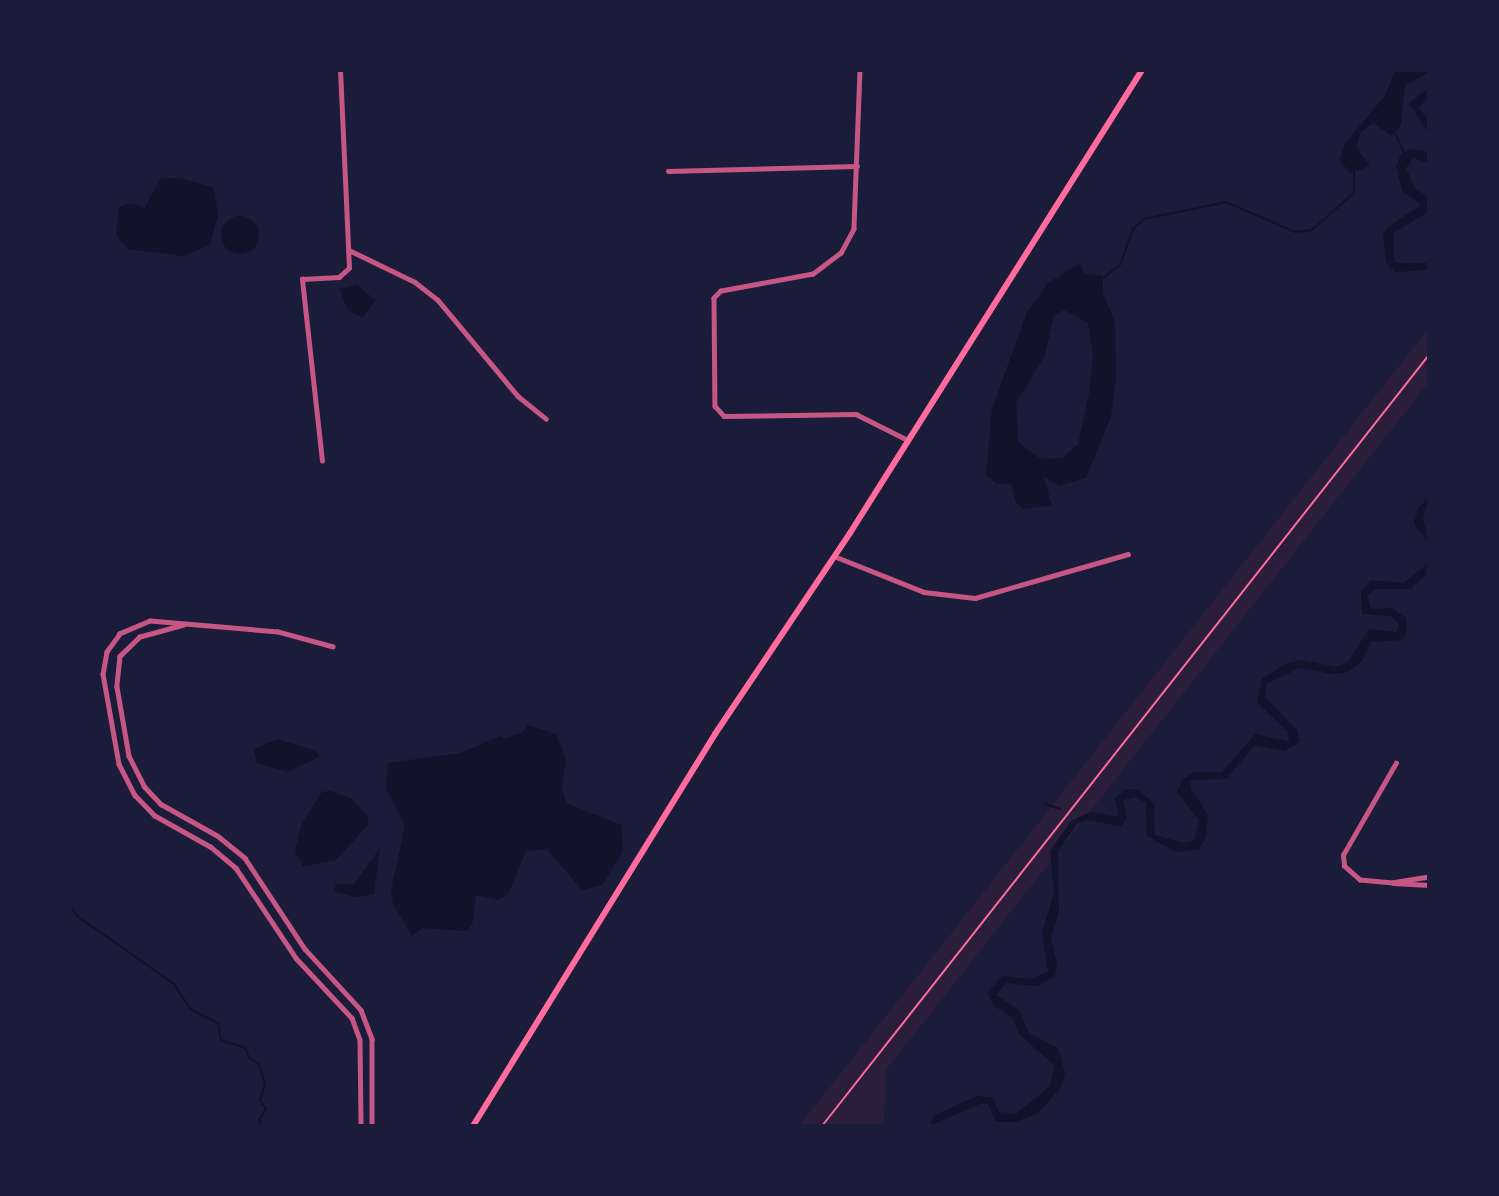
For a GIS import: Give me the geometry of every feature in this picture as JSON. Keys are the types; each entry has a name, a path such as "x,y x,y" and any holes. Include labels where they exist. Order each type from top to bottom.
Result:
{"main road":[{"path":"473,1126 715,734 834,556 1142,70"}],"street":[{"path":"322,461 306,353 302,279 340,277 349,268 340,70"},
{"path":"860,70 854,229 831,263 795,280 721,291 713,298 715,406 724,416 856,414 908,440"},
{"path":"668,171 858,166"},
{"path":"349,250 415,282 438,300 518,396 546,419"},
{"path":"834,556 924,592 975,598 1128,554"},
{"path":"332,647 278,632 184,625 172,620 140,622 113,642 103,674 113,738 126,780 143,806 221,854 250,885 280,935 308,974 346,1009 360,1046 360,1126"},
{"path":"184,625 140,637 120,656 117,687 129,756 152,796 228,843 259,876 316,963 361,1010 372,1046 373,1126"},
{"path":"113,738 125,736"},
{"path":"1396,763 1343,855 1344,866 1360,880 1429,885"},
{"path":"221,854 228,843"},
{"path":"1393,883 1429,877"},
{"path":"280,935 291,928"},
{"path":"360,1046 372,1046"}],"path":[{"path":"822,1126 1429,355"}],"shaded area":[{"path":"1395,70 1429,72 1405,85 1401,125 1392,136 1373,123 1361,132 1356,147 1370,166 1350,173 1340,160 1345,143 1385,96"},
{"path":"1429,88 1429,96 1419,108 1429,121 1429,134 1409,103"},
{"path":"1412,149 1429,152 1429,163 1413,158 1406,168 1415,188 1429,198 1429,211 1394,233 1393,253 1396,263 1429,263 1429,270 1395,272 1386,262 1383,236 1388,227 1421,205 1402,191 1396,166 1401,154"},
{"path":"179,178 214,188 218,216 210,245 184,256 127,249 116,234 119,207 131,203 145,208 160,179"},
{"path":"240,216 254,221 259,235 254,249 240,254 226,249 221,235 226,221"},
{"path":"1080,263 1084,274 1103,276 1103,294 1115,322 1116,378 1111,416 1086,478 1059,486 1043,476 1052,505 1024,509 1016,502 1011,484 997,484 986,475 992,409 1027,312 1048,283","holes":["1064,310 1088,323 1093,354 1089,394 1078,444 1062,458 1041,459 1018,442 1016,403 1045,356 1054,315"]},
{"path":"357,285 375,300 363,318 348,310 339,289"},
{"path":"1429,328 1429,382 886,1070 884,1126 799,1126"},
{"path":"1429,497 1423,518 1429,544 1414,523 1418,508"},
{"path":"1429,562 1429,572 1411,589 1375,589 1367,597 1371,609 1392,608 1406,618 1407,632 1402,640 1371,642 1362,661 1348,672 1333,674 1300,668 1266,684 1265,697 1297,730 1300,742 1284,751 1255,745 1226,779 1191,780 1191,789 1208,815 1206,837 1199,849 1176,852 1147,836 1146,803 1136,797 1123,800 1127,819 1121,826 1088,820 1077,824 1058,852 1059,911 1051,939 1057,964 1055,975 1039,986 1006,983 996,995 1019,1010 1029,1033 1058,1048 1065,1073 1061,1087 1037,1114 1015,1122 996,1122 988,1104 982,1103 929,1126 935,1115 977,1096 992,1097 999,1112 1016,1114 1050,1086 1054,1065 1019,1034 1012,1017 994,1006 987,993 1003,976 1031,979 1048,971 1042,933 1054,892 1050,851 1071,821 1090,812 1119,817 1115,798 1126,789 1137,789 1154,804 1155,835 1184,843 1194,841 1199,820 1177,793 1182,780 1195,772 1222,772 1255,734 1289,741 1288,732 1257,702 1262,679 1287,663 1302,660 1336,667 1348,662 1369,629 1396,632 1399,624 1390,616 1362,614 1361,591 1371,580 1404,583"},
{"path":"528,725 556,734 566,760 562,786 566,803 621,825 623,851 602,885 582,890 547,849 526,851 508,894 498,900 476,895 472,925 466,931 423,928 412,936 393,904 391,890 405,826 386,788 388,763 461,753 500,736 505,739 523,732"},
{"path":"277,739 316,751 319,757 287,772 257,763 254,749"},
{"path":"330,791 351,798 368,817 368,825 336,860 303,866 295,851 302,823 322,792"},
{"path":"380,848 374,894 356,897 334,892 336,884 354,884"}],"waterway":[{"path":"1395,133 1404,152"},
{"path":"1104,277 1120,265 1133,229 1144,219 1226,202 1295,232 1312,230 1354,193 1354,173"},
{"path":"1045,804 1060,809"},
{"path":"70,906 77,916 174,984 190,1009 218,1023 221,1040 245,1048 249,1058 259,1064 265,1084 260,1100 266,1109 259,1120 261,1126"}]}
